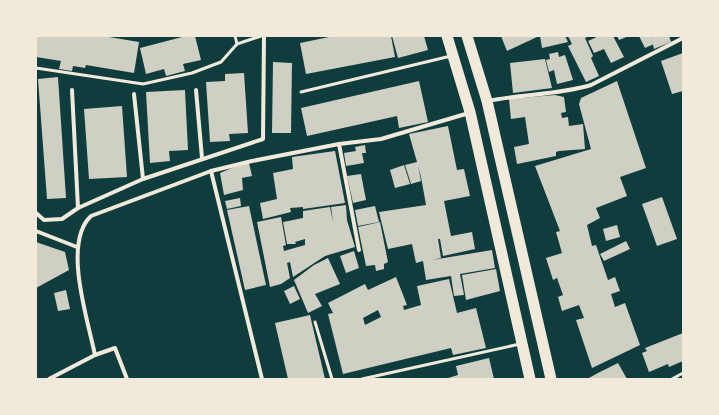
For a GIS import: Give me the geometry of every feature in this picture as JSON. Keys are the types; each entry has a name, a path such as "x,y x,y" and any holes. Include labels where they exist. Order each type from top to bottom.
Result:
{"highway":[{"path":"447,36 470,112 530,379"},
{"path":"467,36 487,101 551,379"},
{"path":"465,93 483,87"}],"street":[{"path":"36,213 44,220 62,220 78,208 143,179 202,158 263,139 263,36"},
{"path":"487,101 506,97 577,89 591,85 603,81 683,38"},
{"path":"72,90 78,208"},
{"path":"196,90 202,158"},
{"path":"134,94 143,179"},
{"path":"95,355 76,263 77,247 84,223 91,216 211,171 252,161 339,144 381,139 470,112"},
{"path":"339,144 359,250"},
{"path":"211,171 262,379"},
{"path":"36,231 77,247"},
{"path":"49,379 95,355 114,348 127,379"}],"lane":[{"path":"235,36 237,44"},
{"path":"36,68 142,84 192,73 221,62 237,44 263,36"},
{"path":"301,92 453,55"},
{"path":"315,322 332,379"},
{"path":"362,379 522,343"},
{"path":"672,379 683,373"}],"building":[{"path":"36,36 103,36 139,42 134,73 86,65 85,68 73,66 72,71 59,69 61,61 36,57"},
{"path":"186,36 195,36 201,60 183,64 185,71 166,76 164,69 146,74 140,48"},
{"path":"334,36 391,36 395,57 306,74 300,43"},
{"path":"392,36 424,36 428,50 398,58"},
{"path":"501,36 536,36 537,37 507,51"},
{"path":"540,36 565,36 568,42 542,48"},
{"path":"568,36 589,36 585,38 593,56 591,58 599,76 586,82 568,46 572,44"},
{"path":"599,36 613,36 624,57 611,63 604,49 594,53 588,41"},
{"path":"617,36 629,36 619,40"},
{"path":"639,36 651,36 654,44 645,48"},
{"path":"651,36 669,36 671,42 654,49"},
{"path":"558,52 559,57 565,55 573,80 557,84 554,70 549,72 546,60 550,59 549,54"},
{"path":"683,53 683,91 672,94 661,61"},
{"path":"545,59 552,88 513,93 510,63"},
{"path":"273,62 292,63 291,133 272,133"},
{"path":"244,73 248,133 229,134 230,141 210,142 206,82 225,81 225,74"},
{"path":"58,77 66,198 47,199 38,79"},
{"path":"419,81 428,122 399,128 397,116 307,136 301,108"},
{"path":"617,81 646,168 620,177 627,196 596,208 600,218 587,225 592,246 596,245 608,280 615,277 620,291 611,294 615,307 625,303 640,345 592,368 576,320 584,318 579,305 562,311 558,297 563,295 557,278 553,280 546,258 562,253 556,232 560,231 535,166 591,149 579,104 581,98"},
{"path":"185,90 188,150 169,151 170,161 150,163 146,92"},
{"path":"555,95 564,97 566,112 561,113 562,118 568,117 569,126 583,124 585,149 559,151 556,152 556,156 517,164 514,147 529,144 525,117 511,119 509,99"},
{"path":"122,106 127,177 89,179 84,109"},
{"path":"448,126 457,170 464,169 470,196 444,201 451,236 472,232 475,249 443,256 440,239 438,239 441,258 432,260 492,250 495,268 460,274 464,295 454,296 451,276 426,280 423,261 416,263 412,244 388,249 379,212 426,205 418,165 421,181 411,184 405,165 417,162 409,134"},
{"path":"365,145 366,153 362,153 364,163 346,166 344,153 356,151 355,147"},
{"path":"335,151 345,203 303,209 303,207 290,208 291,212 263,219 260,203 277,199 273,173 293,169 292,157"},
{"path":"249,163 252,176 242,178 243,190 224,195 220,173 239,165"},
{"path":"404,165 410,184 395,188 390,170"},
{"path":"361,174 366,200 353,203 347,176"},
{"path":"662,197 677,239 657,246 642,204"},
{"path":"240,198 241,206 227,209 225,201"},
{"path":"346,205 347,220 355,247 325,256 293,277 290,262 287,263 290,278 281,284 270,287 257,222 281,217 286,245 283,246 284,251 305,245 305,239 295,242 296,244 287,244 283,222 303,218 303,211 330,207 333,222 331,207"},
{"path":"249,206 266,285 245,290 227,210"},
{"path":"375,206 379,222 358,226 355,210"},
{"path":"380,222 388,262 384,264 384,269 376,271 375,265 366,266 358,227"},
{"path":"617,225 620,237 606,241 603,229"},
{"path":"626,241 630,249 604,261 600,254"},
{"path":"36,242 65,252 69,270 36,288"},
{"path":"354,251 359,268 346,273 340,256"},
{"path":"328,258 340,284 315,294 322,306 308,313 294,280 314,265"},
{"path":"496,269 500,291 466,300 462,275"},
{"path":"396,277 407,305 403,306 404,310 421,305 417,286 449,279 457,313 476,308 486,348 453,355 451,348 343,374 328,314 333,313 328,303 365,284 368,290","holes":["378,310 381,317 365,325 363,318"]},
{"path":"294,286 300,299 290,304 284,291"},
{"path":"66,290 70,309 58,311 54,293"},
{"path":"310,315 325,379 288,379 275,323"},
{"path":"683,333 683,361 669,367 668,364 649,372 642,353 647,351 645,348"},
{"path":"489,358 494,379 445,379 458,375 456,366"},
{"path":"618,363 627,379 587,379 598,373"}]}
